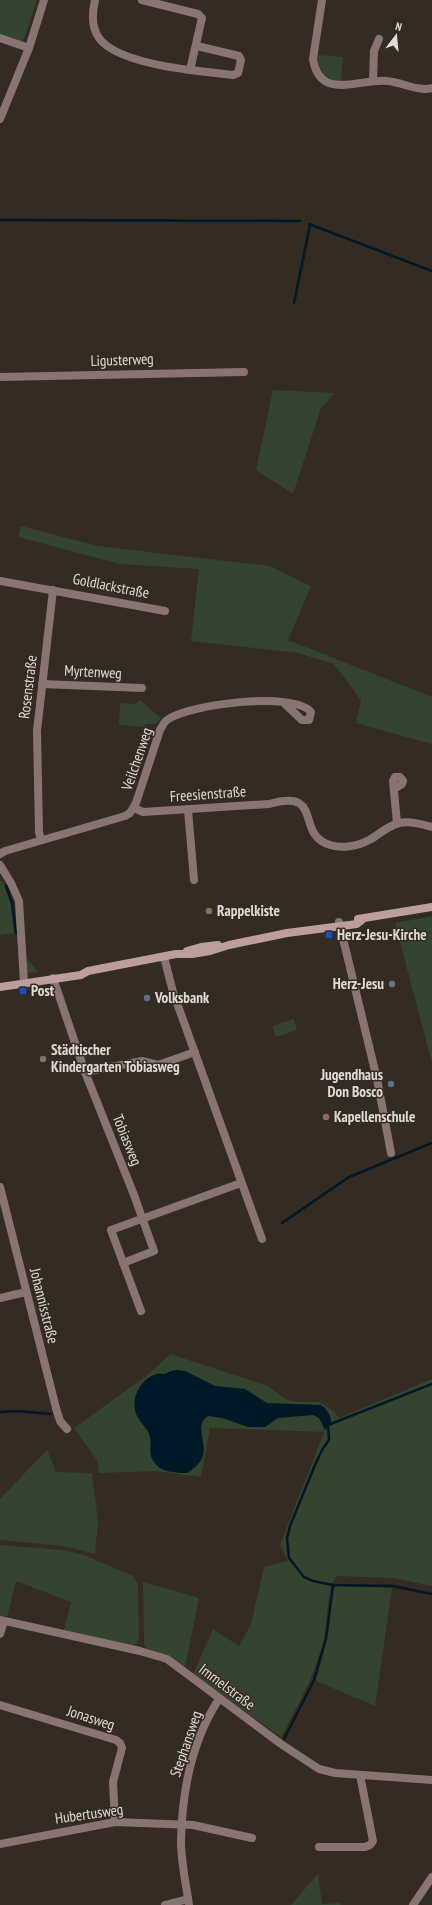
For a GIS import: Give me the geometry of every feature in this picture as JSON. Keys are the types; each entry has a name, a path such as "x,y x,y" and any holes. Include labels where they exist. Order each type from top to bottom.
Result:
{"main road":[{"path":"0,987 81,975 88,971 164,956 210,951 229,945 340,925 356,919 362,920 432,907"}],"street":[{"path":"0,119 29,48 44,0"},
{"path":"95,0 92,10 94,28 99,39 108,47 127,56 158,66 233,75 238,73 241,60 239,56 197,46"},
{"path":"142,0 198,14 202,18 197,46 190,70"},
{"path":"322,0 313,54 314,67 323,79 334,85 346,86 373,81 399,82 423,90 432,88"},
{"path":"0,38 29,48"},
{"path":"373,81 374,51 378,39"},
{"name":"Ligusterweg","path":"0,377 244,372"},
{"path":"0,581 53,590"},
{"name":"Goldlackstraße","path":"53,590 165,611"},
{"name":"Rosenstraße","path":"41,840 39,832 37,731 53,590"},
{"name":"Myrtenweg","path":"42,684 142,688"},
{"name":"Veilchenweg","path":"134,808 160,730 167,720 176,715 213,705 238,701 284,703"},
{"path":"394,789 397,823 417,823 432,827"},
{"name":"Freesienstraße","path":"134,808 143,812 269,804 281,801 298,802 304,806 313,832 322,842 339,847 354,846 369,840 397,823"},
{"path":"0,854 5,851 41,840 125,816 134,808"},
{"path":"188,810 194,880"},
{"path":"0,864 11,883 18,901 24,983"},
{"path":"340,925 377,1079 391,1153"},
{"path":"164,956 172,992 262,1239"},
{"name":"Tobiasweg","path":"55,978 85,1072 143,1219 154,1251 123,1263"},
{"path":"85,1072 142,1061 158,1065 195,1052"},
{"path":"141,1311 111,1230 241,1183"},
{"name":"Johannisstraße","path":"0,1187 56,1408 60,1421 67,1429"},
{"path":"0,1298 26,1292"},
{"path":"0,1634 2,1620"},
{"name":"Immelstraße","path":"2,1620 140,1651 167,1660 281,1744 319,1769 335,1773 432,1780"},
{"name":"Stephansweg","path":"188,1902 183,1860 182,1823 187,1784 192,1761 204,1727 219,1699"},
{"name":"Jonasweg","path":"0,1705 116,1740 120,1743 122,1748 113,1782 115,1822"},
{"path":"319,1847 365,1847 370,1845 373,1841 360,1775"},
{"name":"Hubertusweg","path":"0,1844 115,1822 182,1823"},
{"path":"182,1823 252,1838"},
{"path":"413,1905 432,1877"},
{"path":"165,1905 188,1902"}],"green space":[{"path":"0,0 37,0 23,42 0,34"},
{"path":"317,55 343,57 341,82 323,73 319,65"},
{"path":"273,390 335,393 321,408 293,494 256,470"},
{"path":"21,526 98,546 269,566 311,586 288,640 432,697 432,744 356,723 361,700 334,664 298,653 191,641 199,569 120,564 18,537"},
{"path":"140,700 161,718 156,724 145,724 145,727 119,725 120,703 135,704"},
{"path":"0,881 2,881 11,902 14,933 0,935"},
{"path":"432,916 432,1063 395,923"},
{"path":"27,959 38,972 27,973"},
{"path":"294,1019 297,1030 276,1037 272,1026"},
{"path":"170,1354 268,1386 287,1400 298,1402 319,1402 334,1411 339,1418 432,1379 432,1586 394,1578 337,1576 333,1581 329,1596 324,1638 316,1665 306,1689 281,1737 193,1674 213,1629 239,1646 251,1624 264,1567 288,1561 280,1545 324,1432 210,1428 201,1477 155,1471 99,1473 97,1460 74,1428 150,1373"},
{"path":"47,1450 56,1472 92,1473 98,1521 95,1554 64,1546 0,1540 0,1499"},
{"path":"0,1545 63,1550 84,1555 133,1576 138,1584 139,1640 134,1646 64,1630 71,1602 16,1581 7,1617 0,1616"},
{"path":"143,1582 199,1598 185,1667 168,1655 147,1649 144,1644"},
{"path":"338,1586 392,1588 375,1706 316,1681 327,1639 332,1590"},
{"path":"318,1874 322,1904 340,1903 341,1905 291,1905"}],"water":[{"path":"177,1370 185,1371 215,1386 245,1389 267,1403 321,1405 328,1412 331,1423 325,1430 319,1418 313,1415 278,1418 265,1427 248,1427 222,1418 208,1416 203,1422 201,1428 204,1450 202,1458 197,1465 187,1473 171,1472 161,1468 153,1461 150,1451 150,1437 148,1431 139,1419 134,1404 139,1388 147,1379 158,1374 164,1374"}],"waterway":[{"path":"0,220 300,221"},
{"path":"309,224 432,271"},
{"path":"294,303 310,225"},
{"path":"6,886 12,903 16,933"},
{"path":"282,1223 349,1177 432,1143"},
{"path":"432,1384 328,1425 329,1440 322,1450 315,1465 290,1526 287,1538 289,1558 304,1577 313,1581 333,1585 393,1586 432,1594"},
{"path":"0,1412 17,1411 51,1414"},
{"path":"284,1739 314,1680 326,1639 333,1585"}],"place":[{"name":"Rappelkiste","path":"209,911"},
{"name":"Herz-Jesu-Kirche","path":"329,935"},
{"name":"Herz-Jesu","path":"392,984"},
{"name":"Post","path":"23,991"},
{"name":"Volksbank","path":"147,998"},
{"name":"Städtischer Kindergarten Tobiasweg","path":"43,1059"},
{"name":"Jugendhaus Don Bosco","path":"391,1084"},
{"name":"Kapellenschule","path":"326,1117"}]}
